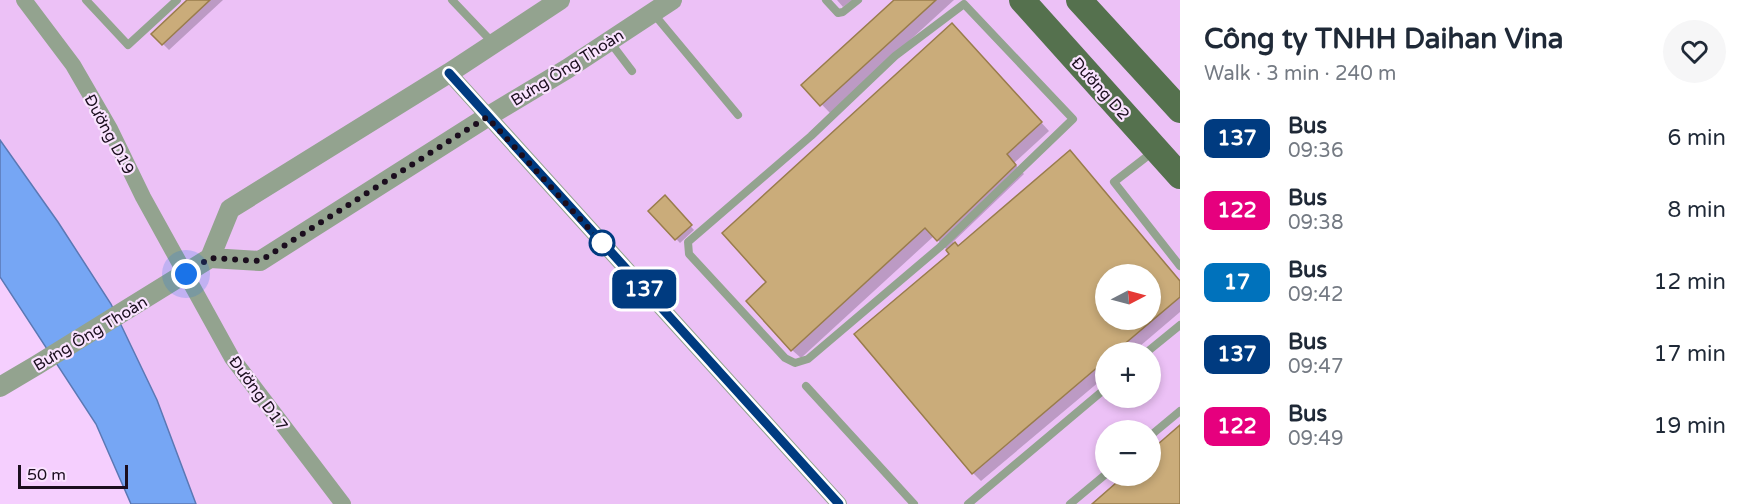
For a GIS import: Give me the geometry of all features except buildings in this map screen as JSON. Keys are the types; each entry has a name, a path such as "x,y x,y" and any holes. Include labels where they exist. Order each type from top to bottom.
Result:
{"main road":[{"name":"Đường D2","path":"1022,0 1180,176"},
{"path":"1079,0 1180,110"},
{"path":"1097,21 1116,26 1180,96"}],"street":[{"name":"Đường D19","path":"24,0 73,65 110,129 143,196 186,274"},
{"path":"210,258 230,209 449,73 560,0"},
{"name":"Bưng Ông Thoàn","path":"0,387 210,258 260,261 567,69 672,0"},
{"path":"449,73 839,504"},
{"name":"Đường D17","path":"186,274 232,358 343,504"}],"lane":[{"path":"86,0 128,45 177,0"},
{"path":"452,0 494,44"},
{"path":"826,0 838,13 843,12 858,0"},
{"path":"965,2 1073,119 940,247 808,359 795,363 785,358 689,254 688,242 811,136 895,56 965,2"},
{"path":"653,12 738,115"},
{"path":"610,41 632,71"},
{"path":"1156,149 1114,182 1180,266"},
{"path":"1159,342 1180,325"},
{"path":"807,386 914,504"},
{"path":"968,504 1095,397"},
{"path":"1161,427 1180,411"},
{"path":"1070,504 1095,483"}],"shaded area":[{"path":"0,0 1180,0 1180,504 196,504 157,400 111,304 58,222 0,140"}],"water":[{"path":"0,140 58,222 111,304 157,400 196,504 131,504 96,424 0,277"}],"bus line":[{"name":"137","path":"449,73 839,504"}],"route":[{"path":"186,274 210,258 260,261 487,117 602,243"}]}
